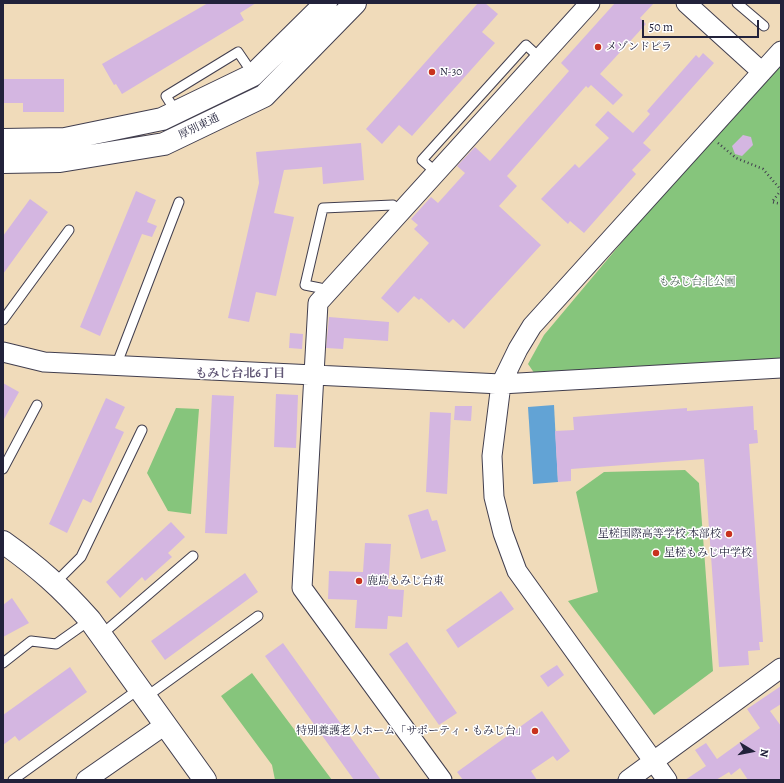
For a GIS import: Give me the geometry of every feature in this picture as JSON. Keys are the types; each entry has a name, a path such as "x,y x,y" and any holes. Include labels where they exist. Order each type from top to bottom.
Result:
{"street":[{"name":"厚別東通","path":"3,162 60,161 164,144 264,96 354,3"},
{"path":"442,780 302,588 318,303 541,59 590,3"},
{"path":"3,140 65,139 162,119 253,75 323,4"},
{"path":"693,5 762,72"},
{"path":"667,780 517,571 503,533 494,497 492,456 501,384 518,349 532,326 781,51"},
{"path":"3,352 44,362 501,384 781,369"},
{"path":"3,542 42,570 95,627 205,780"},
{"path":"628,780 781,668"},
{"path":"86,780 165,725"}],"lane":[{"path":"737,3 764,26"},
{"path":"116,366 179,202"},
{"path":"327,294 320,288 305,285 323,208 392,205 402,212"},
{"path":"3,320 70,230"},
{"path":"3,469 37,406"},
{"path":"55,583 81,557 142,430"},
{"path":"3,663 31,641 56,644 95,627 193,556"},
{"path":"13,780 258,616"}],"path":[{"path":"715,140 736,158 763,169 781,190 772,202 781,204"}],"green space":[{"name":"もみじ台北公園","path":"781,59 781,360 537,377 528,364 544,335 711,136"},
{"path":"176,408 199,409 191,514 168,511 147,473"},
{"path":"685,470 699,483 713,671 654,715 568,601 598,592 576,492 604,472"},
{"path":"252,673 332,780 275,780 272,765 221,696"}],"water":[{"path":"554,405 558,482 533,484 528,407"}],"building":[{"path":"208,3 256,3 240,13 244,20 122,94 116,84 114,85 102,64"},
{"name":"N-30","path":"478,3 485,3 498,14 482,32 495,43 412,136 399,125 382,144 366,129"},
{"path":"615,3 654,3 640,18 646,24 600,74 623,95 613,105 591,85 588,88 586,86 507,176 517,186 499,206 541,245 464,329 453,319 449,323 421,298 419,300 414,296 398,313 381,298 429,243 414,229 418,225 411,219 431,197 438,203 465,173 457,166 475,147 490,161 569,71 561,63"},
{"path":"703,53 714,63 643,143 651,150 632,170 636,174 584,233 570,221 568,224 541,199 575,164 579,168 609,138 595,125 608,111 633,133 650,114 647,111 696,55 699,58"},
{"path":"3,79 64,79 64,112 23,112 23,103 3,103"},
{"path":"743,135 751,137 753,145 742,156 735,154 732,146"},
{"path":"361,143 364,180 323,184 322,167 284,170 274,213 294,217 276,296 256,292 249,322 228,318 259,183 256,152"},
{"path":"136,191 156,200 147,222 157,226 152,237 142,234 100,336 80,327"},
{"path":"30,199 48,212 3,274 3,236"},
{"path":"329,317 389,322 388,341 344,338 343,349 326,348"},
{"path":"290,333 303,334 302,349 289,348"},
{"path":"3,383 19,392 3,421"},
{"path":"276,394 298,395 296,448 274,447"},
{"path":"212,395 234,396 227,534 205,533"},
{"path":"106,398 125,407 115,428 124,432 91,503 83,499 67,533 49,524"},
{"path":"455,406 472,406 471,421 454,420"},
{"path":"753,406 754,430 757,430 758,443 749,444 763,642 759,642 760,650 748,651 749,665 719,667 704,459 571,469 571,481 558,482 555,431 574,430 573,417 687,408 687,411"},
{"path":"430,412 451,413 447,494 426,492"},
{"path":"428,509 432,521 437,520 446,551 421,559 408,515"},
{"path":"171,522 185,537 168,553 172,557 145,581 142,577 120,598 106,582"},
{"name":"鹿島もみじ台東","path":"365,543 391,544 388,589 404,590 402,617 388,616 387,629 355,628 357,600 328,599 329,571 363,572"},
{"path":"245,573 258,592 165,660 151,641"},
{"path":"501,591 514,609 458,648 446,630"},
{"path":"12,598 29,623 3,637 3,605"},
{"path":"407,642 457,713 439,725 389,654"},
{"path":"283,643 381,780 354,780 265,656"},
{"path":"557,665 564,675 548,687 540,676"},
{"path":"70,667 87,692 19,741 15,736 3,745 3,715"},
{"path":"781,686 781,704 770,711 781,726 781,780 748,780 740,768 731,775 729,772 716,780 685,780 706,766 695,750 706,743 717,759 760,728 747,709"},
{"name":"特別養護老人ホーム「サポーティ・もみじ台」","path":"542,711 570,751 557,761 553,756 531,771 537,780 463,780 457,772"}],"place":[{"name":"メゾンドビラ","path":"598,47"},
{"name":"N-30","path":"432,72"},
{"name":"星槎国際高等学校 本部校","path":"729,534"},
{"name":"星槎もみじ中学校","path":"656,553"},
{"name":"鹿島もみじ台東","path":"359,581"},
{"name":"特別養護老人ホーム「サポーティ・もみじ台」","path":"535,731"}],"district":[{"name":"もみじ台北6丁目","path":"240,374"}]}
